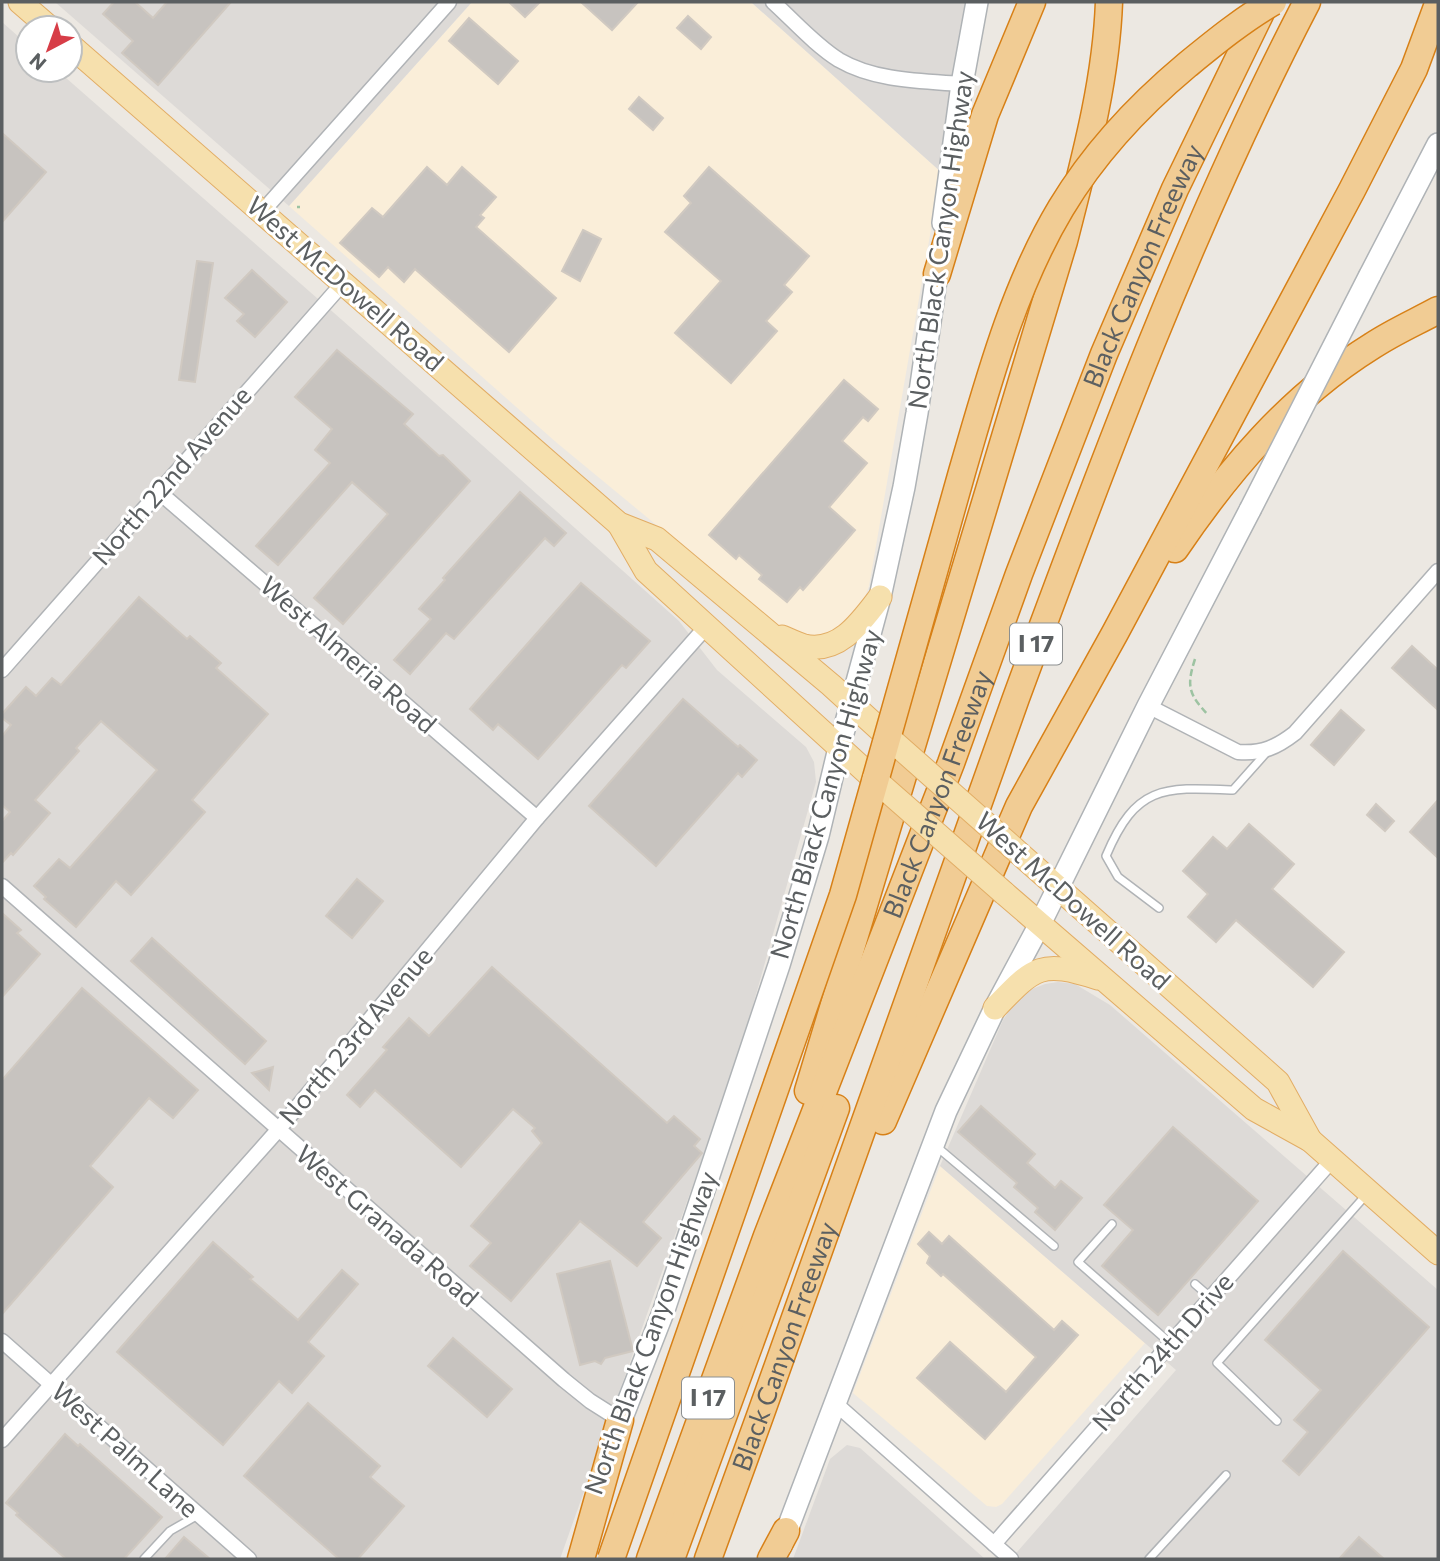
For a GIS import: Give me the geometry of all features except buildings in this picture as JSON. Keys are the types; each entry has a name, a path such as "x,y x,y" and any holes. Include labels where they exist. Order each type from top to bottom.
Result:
{"highway":[{"path":"937,274 985,115 1032,2"},
{"path":"767,1236 799,1119 1064,241 1093,125 1108,29 1109,2"},
{"name":"Black Canyon Freeway","path":"650,1559 767,1236 946,776 1073,432 1121,311 1175,190 1266,2"},
{"path":"611,1559 843,895 962,472 986,392 1022,290 1060,209 1110,140 1179,72 1236,26 1273,2"},
{"name":"Black Canyon Freeway","path":"708,1559 803,1302 991,768 1108,453 1163,311 1210,203 1307,2"},
{"path":"803,1302 1019,806 1115,633 1389,120 1414,69 1438,4"},
{"path":"1115,633 1202,509 1244,456 1304,396 1362,353 1438,310"},
{"path":"671,1559 1060,500 1077,451 1073,432"},
{"path":"581,1559 620,1420"},
{"path":"771,1559 786,1531"}],"main road":[{"path":"20,2 34,14"},
{"name":"North Black Canyon Highway","path":"569,1559 664,1310 779,965 818,836 880,597 918,414 962,84 977,2"},
{"name":"West McDowell Road","path":"84,58 620,523 657,539 851,703 1278,1082 1310,1140"},
{"path":"777,1559 946,1111 995,1007 1040,924 1148,706 1438,144"},
{"name":"West McDowell Road","path":"620,523 646,571 839,748 1254,1109 1310,1140 1438,1253"},
{"path":"767,631 803,646 826,646 852,631 880,597"},
{"path":"995,1007 1018,984 1042,968 1063,968 1105,980"}],"street":[{"path":"262,212 449,2"},
{"path":"773,2 838,59 854,67 904,79 962,84"},
{"name":"North 22nd Avenue","path":"2,670 343,283"},
{"name":"West Almeria Road","path":"159,492 537,818"},
{"path":"1148,706 1238,752 1269,750 1296,733 1438,571"},
{"name":"North 23rd Avenue","path":"2,1440 278,1130 537,818 706,627"},
{"name":"West Granada Road","path":"2,886 564,1380 620,1420"},
{"name":"North 24th Drive","path":"994,1544 1332,1160"},
{"name":"West Palm Lane","path":"2,1341 248,1559"},
{"path":"836,1404 1011,1559"}],"lane":[{"path":"1159,908 1118,877 1105,856 1116,831 1140,802 1157,792 1180,788 1233,790 1269,750"},
{"path":"933,1143 1054,1246"},
{"path":"1277,1421 1217,1363 1368,1192"},
{"path":"1112,1224 1078,1262 1170,1343"},
{"path":"1195,1284 1210,1297"},
{"path":"1149,1559 1226,1475"},
{"path":"144,1559 170,1531 198,1515"}],"path":[{"path":"1198,652 1189,679 1193,698 1208,715"}],"shaded area":[{"path":"55,2 472,2 289,206 84,27 84,14 69,14"},
{"path":"472,2 751,2 941,172 869,586 863,602 844,625 814,636 780,627 557,443 289,206"},
{"path":"751,2 968,2 941,172"},
{"path":"2,22 14,33 14,84 73,84 679,621 717,670 806,747 814,762 816,782 738,1058 560,1559 2,1559"},
{"path":"1058,982 1075,984 1110,1005 1438,1290 1438,1559 1011,1559 1176,1370 940,1166 1003,1020 1016,1000 1027,991"},
{"path":"940,1166 1145,1343 1002,1504 996,1507 987,1506 853,1393"},
{"path":"847,1445 860,1448 985,1559 793,1559 830,1459"}]}
